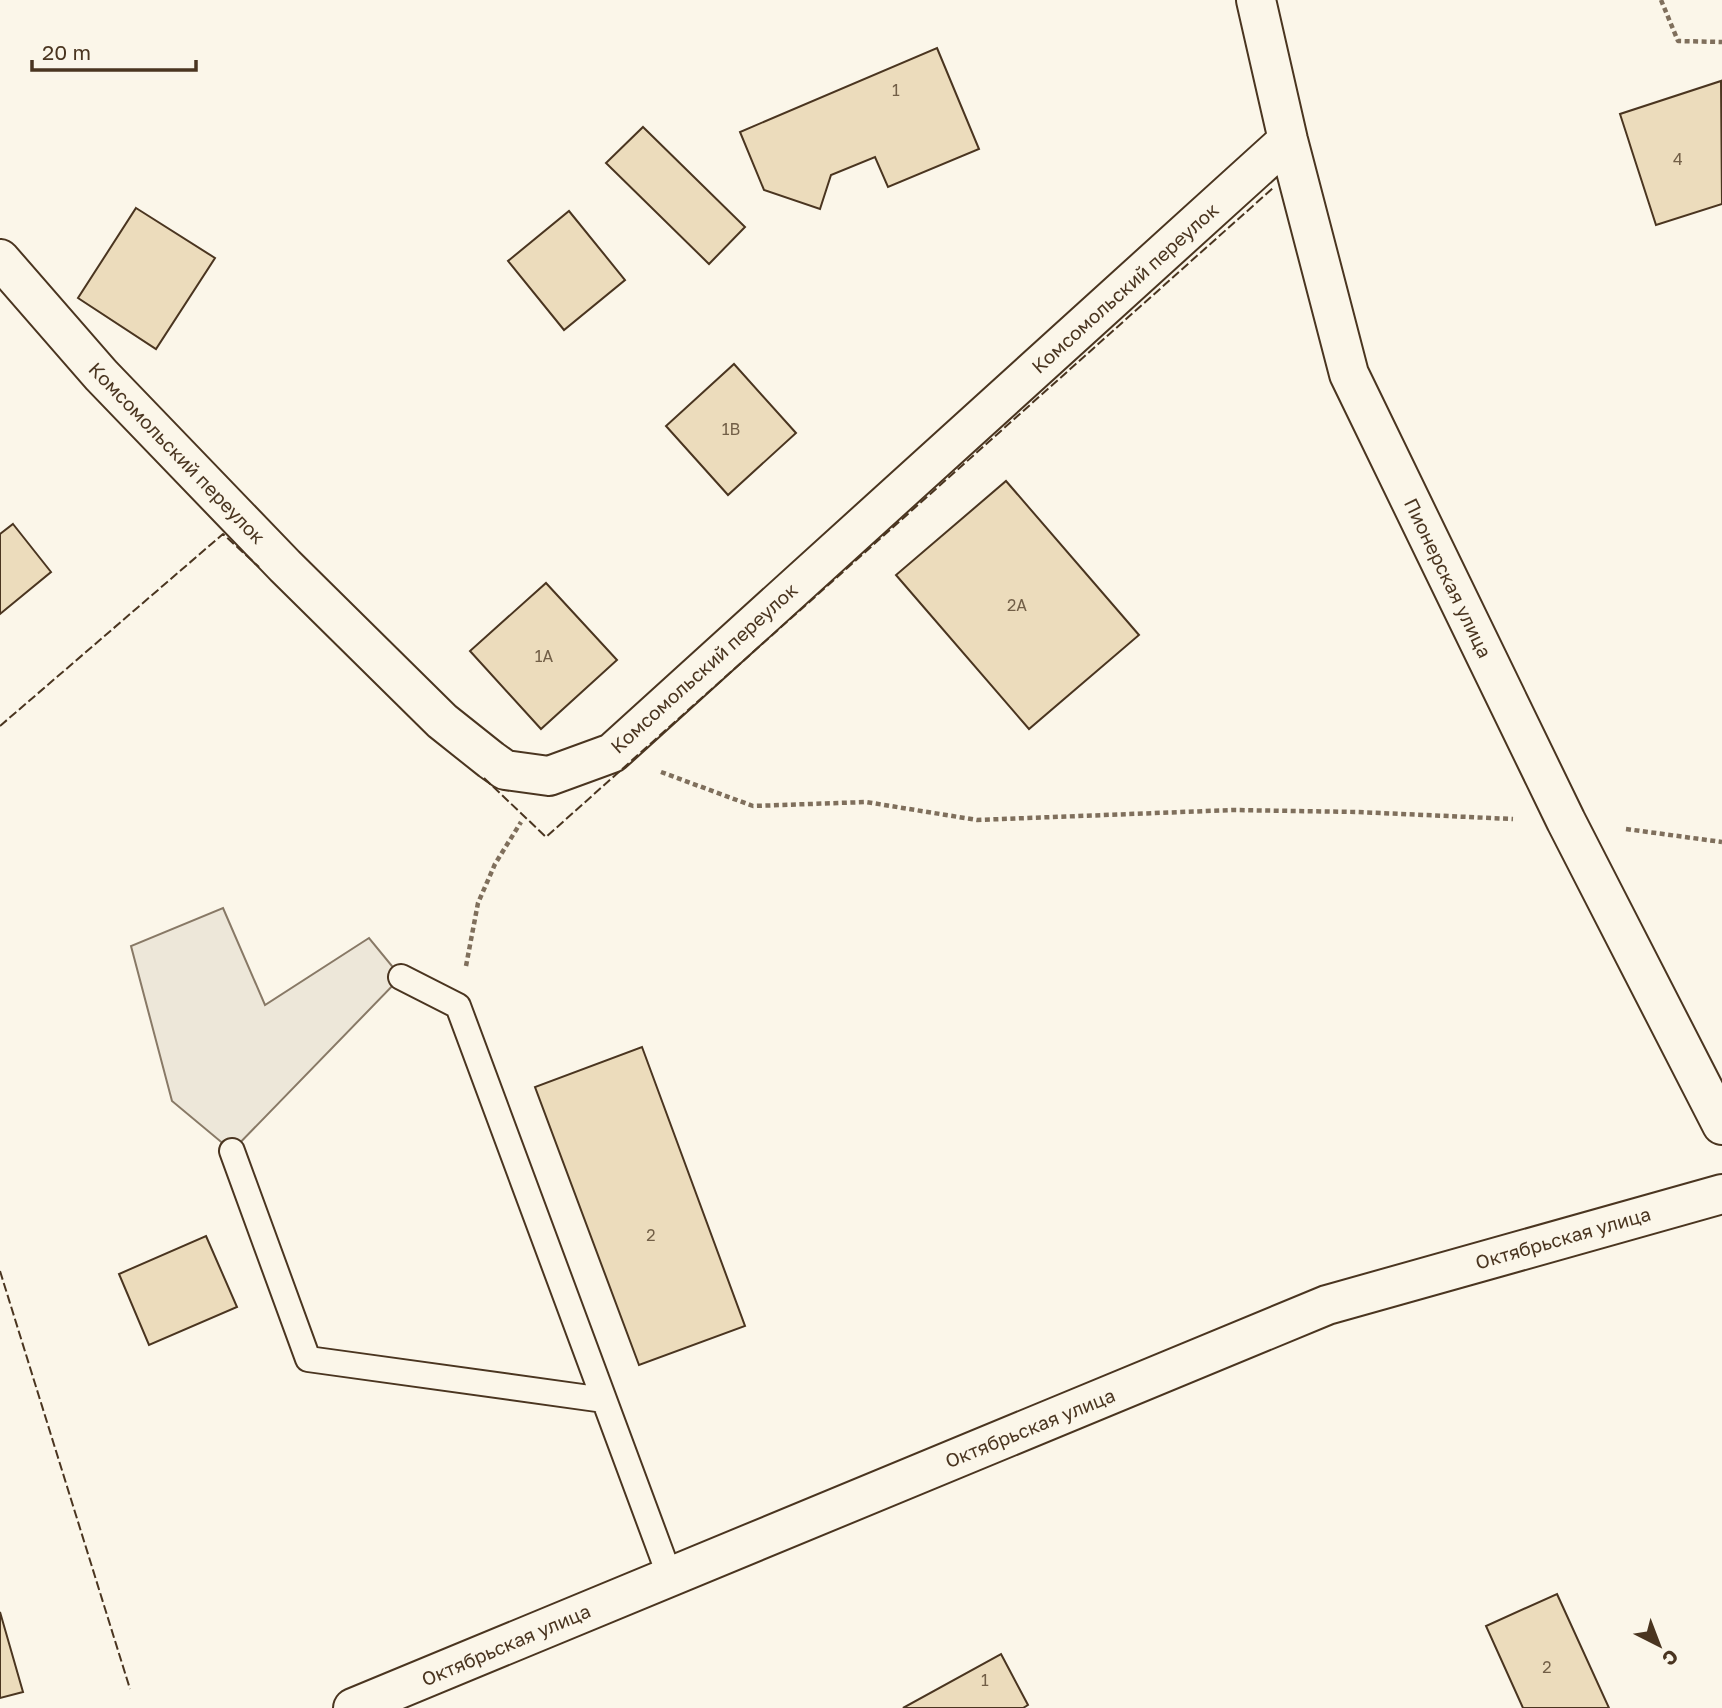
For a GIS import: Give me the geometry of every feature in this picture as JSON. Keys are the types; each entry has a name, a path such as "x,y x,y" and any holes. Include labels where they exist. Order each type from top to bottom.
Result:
{"street":[{"name":"Пионерская улица","path":"1256,0 1288,140 1349,374 1566,821 1722,1125"},
{"name":"Комсомольский переулок","path":"0,259 111,386 285,566 442,721 505,770 549,776 612,753 1288,140"},
{"name":"Октябрьская улица","path":"353,1708 1327,1305 1722,1194"}],"lane":[{"path":"401,977 458,1006 670,1577"},
{"path":"232,1151 308,1359 604,1400"}],"path":[{"path":"1661,0 1678,41 1722,42"},
{"path":"612,753 753,806 866,802 977,820 1233,810 1358,812 1566,821 1722,842"},
{"path":"458,1006 478,904 495,864 524,816 531,773"}],"shaded area":[{"path":"223,908 265,1005 369,938 401,977 232,1151 172,1101 131,946"}],"building":[{"path":"937,48 979,149 888,187 875,157 831,175 820,209 764,190 740,132"},
{"path":"1721,81 1722,204 1656,225 1620,114"},
{"path":"643,127 745,227 709,264 606,163"},
{"path":"136,208 215,258 156,349 78,298"},
{"path":"569,211 625,280 564,330 508,261"},
{"path":"734,364 796,433 728,495 666,426"},
{"path":"1006,481 1139,635 1029,729 896,575"},
{"path":"13,524 51,572 0,614 0,534"},
{"path":"546,583 617,660 541,729 470,651"},
{"path":"642,1047 745,1326 639,1365 535,1087"},
{"path":"206,1236 237,1307 149,1345 119,1274"},
{"path":"1557,1594 1609,1708 1523,1708 1486,1626"},
{"path":"0,1612 23,1692 0,1698"},
{"path":"1001,1654 1028,1705 1023,1708 903,1708"}],"fence":[{"path":"484,778 546,837 1273,188"},
{"path":"0,726 223,534 259,567"},
{"path":"0,1271 130,1689"}]}
